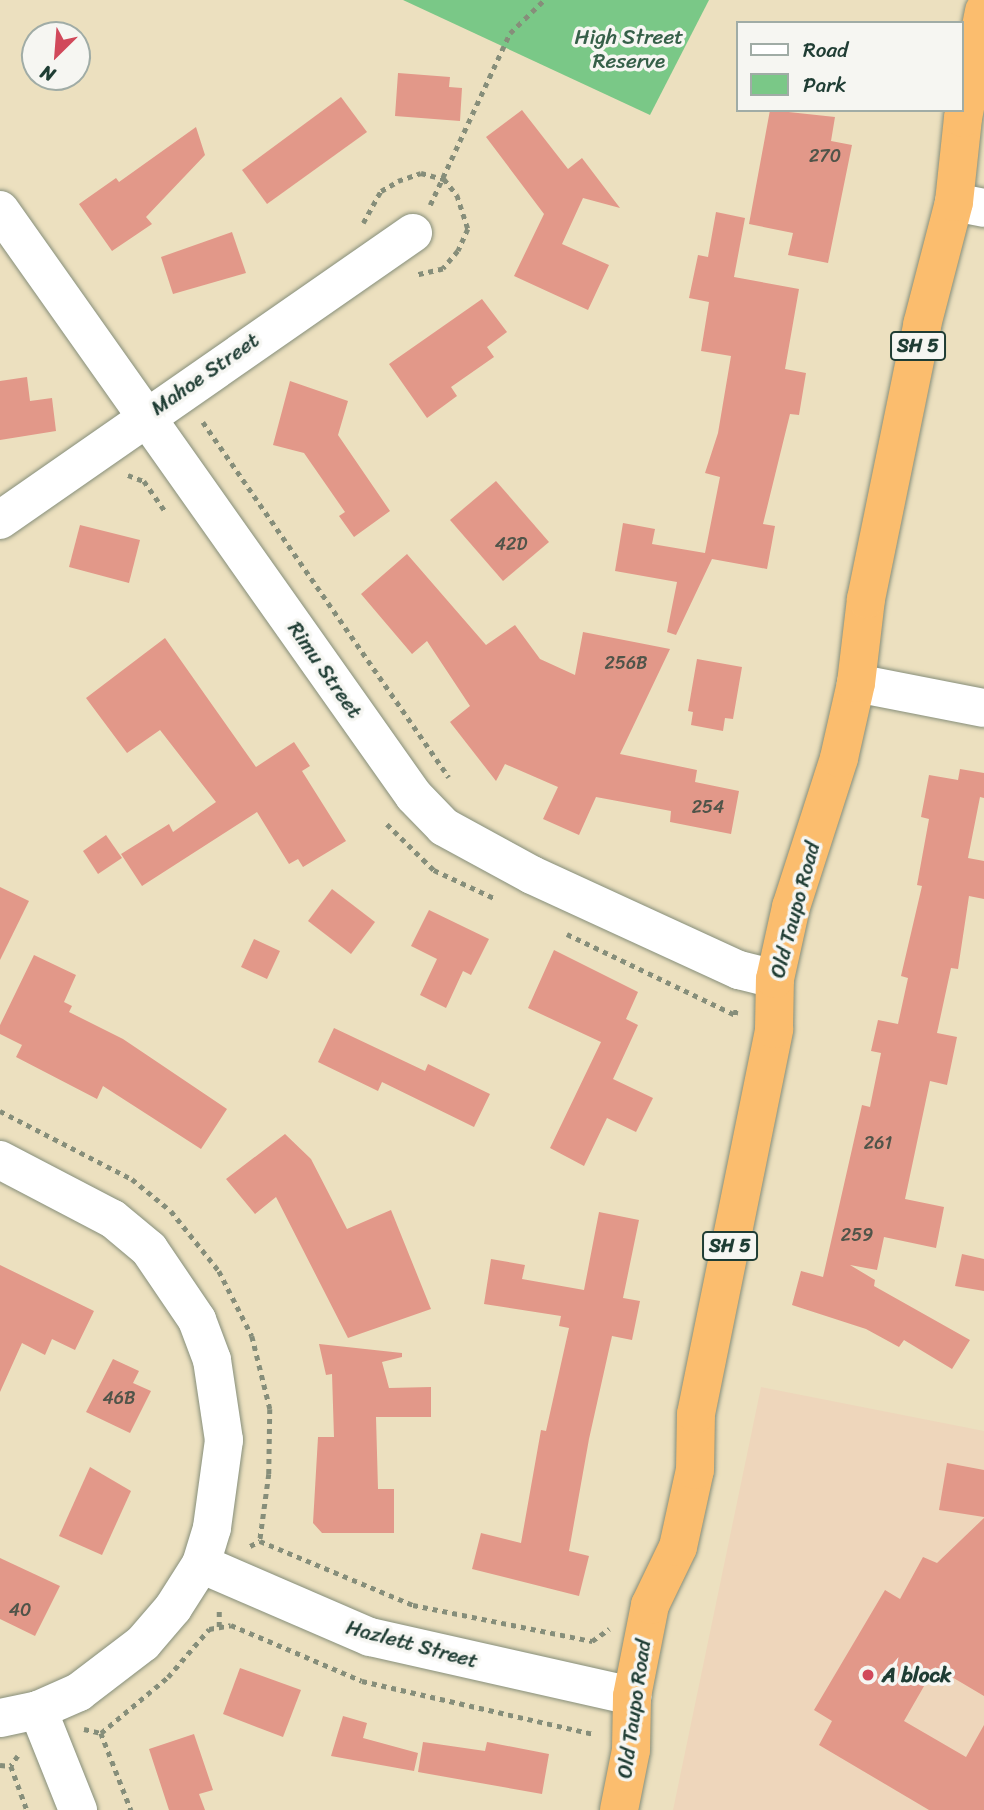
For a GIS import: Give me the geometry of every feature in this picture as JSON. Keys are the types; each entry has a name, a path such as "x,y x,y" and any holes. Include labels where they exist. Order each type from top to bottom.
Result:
{"highway":[{"name":"Old Taupo Road","path":"619,1810 631,1750 632,1696 650,1605 678,1547 695,1470 696,1414 774,1029 775,979 791,907 839,758 856,683 866,599 922,325 969,205 963,118 984,11"}],"street":[{"name":"Rimu Street","path":"0,210 414,796 444,827 521,870 739,970 775,979"},
{"name":"Mahoe Street","path":"0,520 145,416 414,233"},
{"path":"856,683 984,708"},
{"path":"0,1160 113,1219 149,1249 197,1320 212,1360 224,1440 221,1483 201,1564 173,1608 143,1643 32,1727"},
{"name":"Hazlett Street","path":"201,1564 370,1637 632,1696"},
{"path":"0,1718 32,1727 79,1810"}],"path":[{"path":"414,233 444,179 510,33 544,0"},
{"path":"189,420 202,422 456,789"},
{"path":"243,1550 260,1541 413,1605 592,1641 612,1627"},
{"path":"219,1605 219,1627"},
{"path":"101,1733 168,1677 209,1629 231,1625 362,1681 593,1734"},
{"path":"27,1810 11,1766 32,1727"},
{"path":"81,1728 101,1733"},
{"path":"101,1733 131,1810"},
{"path":"0,1765 11,1766"}],"shaded area":[{"path":"761,1387 984,1431 984,1810 673,1810"}],"green space":[{"name":"High Street Reserve","path":"403,0 709,0 650,115"}],"building":[{"path":"398,73 450,77 449,87 462,88 460,121 395,116"},
{"path":"341,97 367,132 267,204 242,170"},
{"path":"522,110 568,169 582,158 620,208 583,198 562,244 609,265 588,310 514,276 544,214 486,137"},
{"path":"770,112 835,117 831,141 852,145 828,263 788,255 793,233 749,224"},
{"path":"196,127 205,155 146,217 152,224 112,251 79,204 116,178 119,182"},
{"path":"716,212 745,218 734,277 799,289 785,369 806,373 799,415 790,414 763,524 775,526 767,569 712,559 676,635 667,632 677,582 615,571 623,523 655,529 652,544 705,553 720,477 705,473 718,433 731,356 701,351 709,302 689,298 698,255 708,257"},
{"path":"232,232 246,273 173,294 161,257"},
{"path":"482,299 507,332 487,347 494,357 451,387 457,396 427,418 389,364"},
{"path":"27,377 30,401 52,398 56,431 0,440 0,381"},
{"path":"290,381 348,401 338,435 390,511 354,537 339,516 345,512 304,453 273,445"},
{"path":"496,481 549,542 503,581 450,520"},
{"path":"80,525 140,540 129,583 69,567"},
{"path":"407,554 486,645 515,625 540,659 575,675 583,632 670,649 620,754 697,770 695,782 739,791 731,834 670,822 671,811 596,797 579,835 543,819 558,787 505,764 496,781 450,722 470,706 427,641 412,654 361,594"},
{"path":"165,638 256,767 294,742 310,766 302,771 346,841 303,867 298,859 289,864 257,812 142,886 121,854 169,824 173,832 216,802 160,730 127,753 86,698"},
{"path":"697,659 742,667 733,719 725,718 723,731 691,725 693,712 688,711"},
{"path":"960,769 984,773 984,798 980,797 968,858 984,861 984,899 969,896 958,969 951,968 937,1033 957,1037 947,1085 930,1081 905,1199 944,1207 936,1248 884,1237 877,1270 850,1265 875,1280 874,1286 970,1340 952,1369 904,1340 899,1347 866,1329 792,1305 801,1271 823,1277 862,1105 870,1107 881,1053 871,1051 878,1020 898,1024 908,978 901,976 922,886 917,885 929,819 921,817 929,775 958,780"},
{"path":"106,835 122,858 98,874 83,851"},
{"path":"0,887 29,901 0,960"},
{"path":"332,889 375,922 351,954 308,921"},
{"path":"429,910 489,939 471,975 463,971 446,1008 420,995 437,959 411,946"},
{"path":"254,939 280,951 267,979 241,967"},
{"path":"554,950 638,992 626,1019 638,1025 613,1079 653,1098 636,1132 607,1118 584,1166 550,1148 601,1042 528,1008"},
{"path":"34,955 76,975 64,1002 72,1006 69,1012 123,1039 227,1109 201,1149 103,1086 97,1099 16,1057 22,1045 0,1034 0,1025"},
{"path":"334,1028 425,1071 428,1064 490,1094 474,1127 382,1082 378,1091 318,1062"},
{"path":"285,1134 311,1159 347,1229 391,1210 431,1309 348,1338 276,1197 255,1214 226,1179"},
{"path":"599,1212 639,1220 623,1298 640,1301 632,1340 612,1336 589,1439 569,1551 589,1556 579,1596 472,1569 481,1533 521,1543 541,1430 546,1431 569,1328 559,1326 561,1316 484,1304 491,1259 525,1265 522,1279 584,1290"},
{"path":"962,1254 984,1259 984,1291 955,1286"},
{"path":"0,1265 94,1311 75,1350 52,1339 45,1355 22,1343 0,1392"},
{"path":"319,1344 402,1353 402,1357 382,1362 389,1388 431,1387 431,1417 376,1417 378,1489 394,1489 394,1533 322,1533 313,1523 318,1437 334,1437 332,1374 326,1375"},
{"path":"113,1359 139,1371 133,1383 151,1391 130,1433 86,1412"},
{"path":"947,1463 984,1470 984,1517 939,1510"},
{"path":"90,1467 131,1491 102,1555 59,1536"},
{"name":"A block","path":"984,1518 984,1696 935,1667 904,1721 966,1757 984,1725 984,1810 929,1810 819,1745 832,1721 814,1710 885,1590 900,1599 923,1557 937,1563"},
{"path":"0,1558 60,1586 35,1636 0,1619"},
{"path":"240,1668 301,1690 283,1737 223,1714"},
{"path":"343,1716 367,1723 363,1738 418,1753 414,1771 331,1756"},
{"path":"194,1734 213,1790 199,1794 205,1810 169,1810 149,1749"},
{"path":"423,1742 485,1751 487,1742 549,1754 542,1794 418,1772"}],"place":[{"name":"A block","path":"868,1675"}]}
